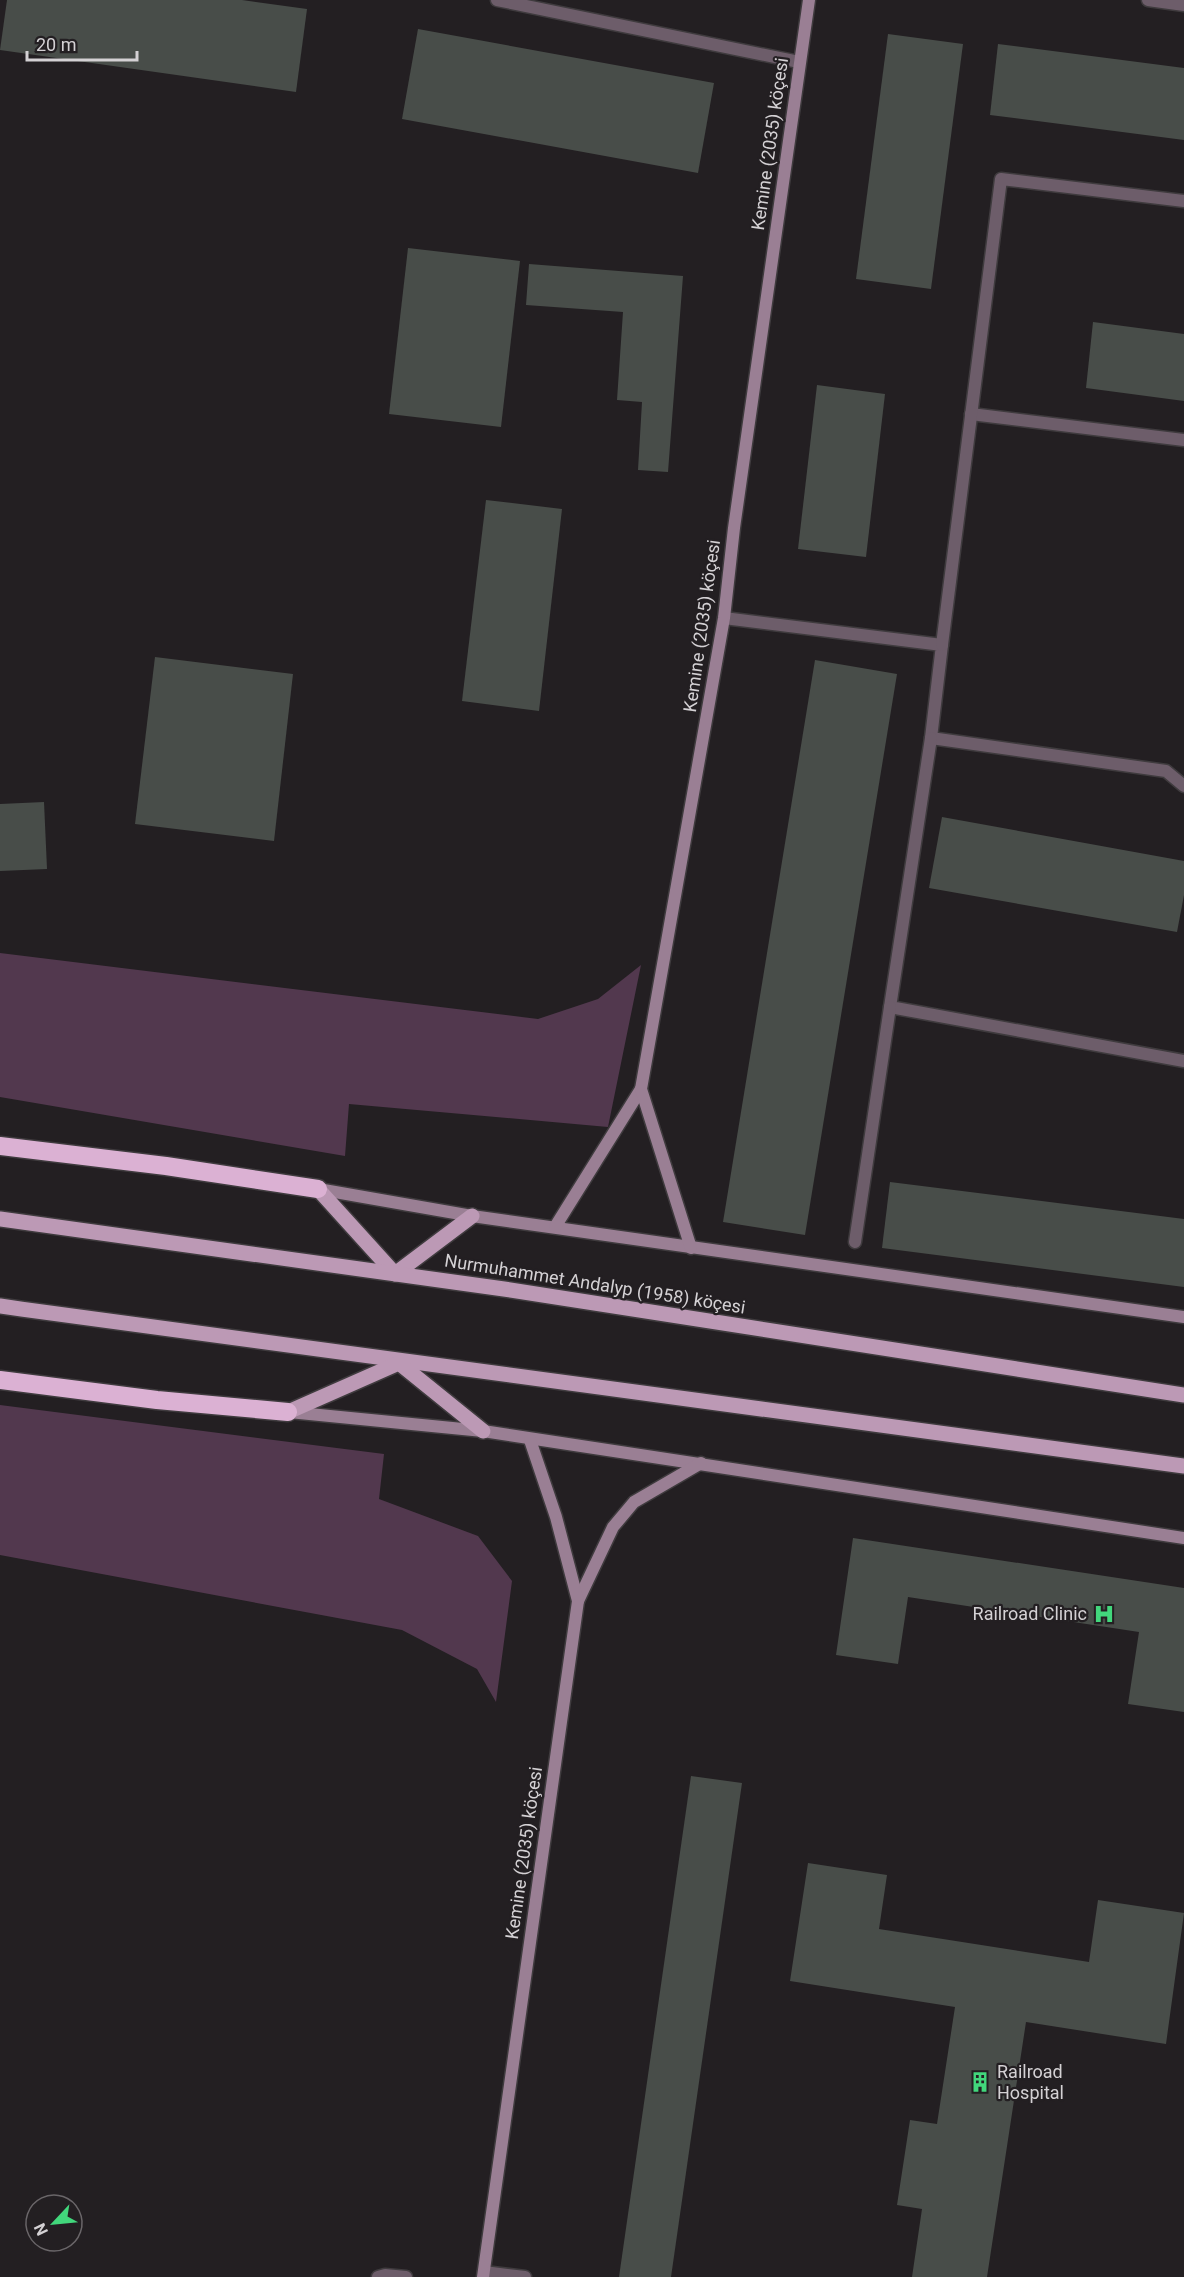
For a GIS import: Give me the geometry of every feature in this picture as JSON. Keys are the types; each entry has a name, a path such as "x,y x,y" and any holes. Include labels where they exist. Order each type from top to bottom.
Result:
{"highway":[{"path":"0,1146 166,1166 318,1190"},
{"path":"0,1380 157,1400 288,1412"}],"main road":[{"path":"318,1190 395,1274 472,1216"},
{"name":"Nurmuhammet Andalyp (1958) köçesi","path":"0,1220 395,1274 1184,1395"},
{"path":"0,1306 399,1363 629,1391 1184,1466"},
{"path":"288,1412 399,1363"},
{"path":"399,1363 483,1431"}],"street":[{"path":"497,0 800,62"},
{"name":"Kemine (2035) köçesi","path":"691,1248 641,1089 724,618 734,528 809,0"},
{"path":"1148,0 1184,5"},
{"path":"855,1242 931,738 1000,179 1184,201"},
{"path":"971,414 1184,440"},
{"path":"724,618 942,645"},
{"path":"931,738 1166,771 1184,786"},
{"path":"890,1007 1184,1061"},
{"path":"555,1227 641,1089"},
{"path":"318,1190 472,1216 1184,1317"},
{"path":"288,1412 483,1431 530,1440 701,1463 1184,1538"},
{"name":"Kemine (2035) köçesi","path":"484,2274 578,1600 556,1516 530,1440"},
{"path":"578,1600 614,1527 634,1502 701,1463"},
{"path":"484,2274 525,2277"},
{"path":"378,2277 385,2275 406,2277"}],"shaded area":[{"path":"0,953 538,1019 598,999 641,965 608,1127 349,1104 345,1156 0,1097"},
{"path":"0,1405 384,1454 379,1499 478,1536 512,1581 496,1702 477,1669 402,1630 0,1555"}],"building":[{"path":"7,0 242,0 307,9 296,92 0,50"},
{"path":"418,29 714,83 698,173 402,119"},
{"path":"888,34 963,44 931,289 856,279"},
{"path":"998,44 1184,68 1184,140 990,115"},
{"path":"408,248 520,261 501,427 389,414"},
{"path":"529,264 683,276 668,472 638,470 642,402 617,400 623,312 526,305"},
{"path":"1093,322 1184,334 1184,401 1086,388"},
{"path":"817,385 885,394 866,557 798,549"},
{"path":"486,500 562,509 539,711 462,701"},
{"path":"155,657 293,674 274,841 135,824"},
{"path":"815,660 897,674 805,1235 723,1222"},
{"path":"44,802 47,869 0,871 0,804"},
{"path":"942,817 1184,861 1184,895 1177,932 929,888"},
{"path":"890,1182 1184,1219 1184,1287 882,1248"},
{"name":"Railroad Clinic","path":"853,1538 1184,1588 1184,1712 1128,1704 1139,1632 908,1597 898,1664 836,1655"},
{"path":"691,1776 742,1783 671,2277 619,2277"},
{"name":"Railroad Hospital","path":"808,1863 887,1875 879,1929 1089,1962 1098,1900 1184,1913 1166,2044 1026,2022 987,2277 912,2277 922,2209 897,2205 910,2120 937,2124 955,2007 790,1981"}],"place":[{"name":"Railroad Clinic","path":"1104,1614"},
{"name":"Railroad Hospital","path":"980,2082"}]}
